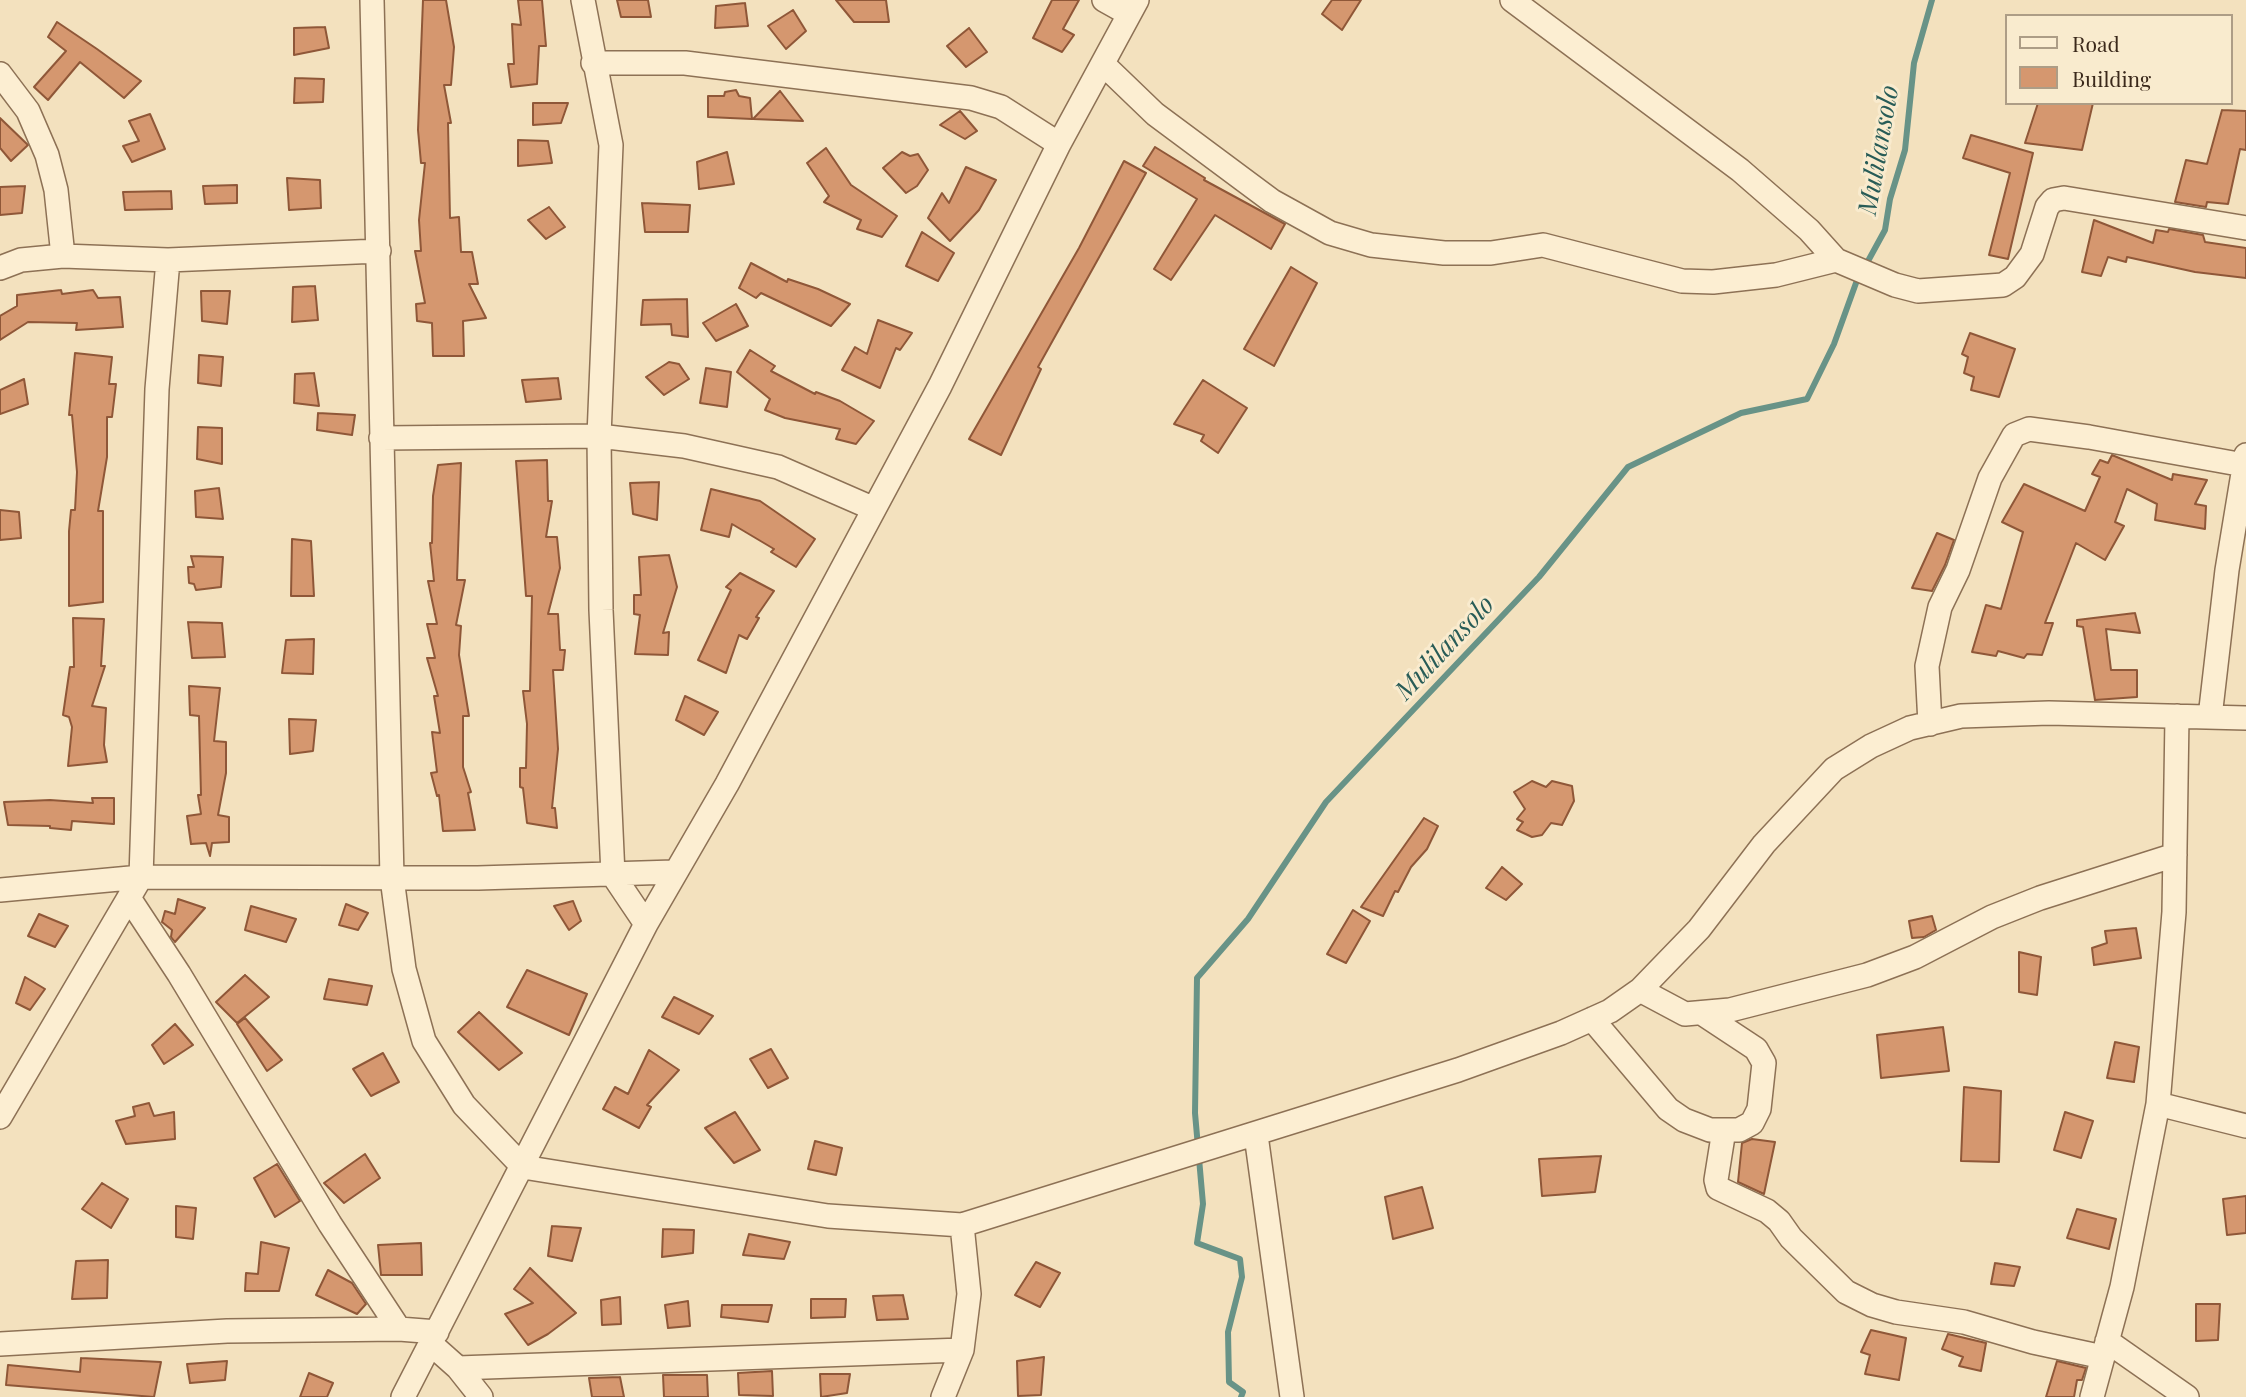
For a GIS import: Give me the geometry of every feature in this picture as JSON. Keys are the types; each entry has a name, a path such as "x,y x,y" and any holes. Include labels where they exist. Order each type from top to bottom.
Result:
{"street":[{"path":"372,0 392,878 404,970 424,1041 464,1105 523,1167 828,1216 962,1225 1458,1070 1592,1019 1640,990 1699,929 1764,844 1834,769 1871,746 1909,728 1961,716 2049,713 2246,718"},
{"path":"583,0 593,63 611,145 599,436 601,610 613,875 646,924"},
{"path":"403,1397 646,924 727,784 872,508 940,386 1059,144 1133,7 1104,0"},
{"path":"1512,0 1740,170 1851,267 1918,291 2003,285 2015,277 2032,254 2047,207 2053,200 2064,198 2246,228"},
{"path":"593,63 685,62 971,98 1001,107 1059,144"},
{"path":"1103,64 1155,114 1272,201 1330,233 1371,245 1444,253 1492,253 1543,245 1682,281 1713,282 1851,267"},
{"path":"0,74 28,111 47,155 56,190 63,256"},
{"path":"0,268 21,260 63,256 167,260 379,251"},
{"path":"0,1117 141,877 157,388 167,260"},
{"path":"1930,724 1927,666 1940,607 1958,570 1990,478 2014,435 2029,429 2245,460 2227,570 2210,717"},
{"path":"381,438 599,436 684,446 778,467 872,508"},
{"path":"2092,1397 2136,1218 2158,1104 2174,912 2177,716"},
{"path":"1640,990 1670,1009 1685,1014 1703,1014 1867,975 1914,957 1992,917 2040,898 2175,855"},
{"path":"0,890 141,877 392,878 674,872"},
{"path":"129,898 179,974 330,1224 399,1329"},
{"path":"1592,1019 1668,1109 1697,1125 1739,1130 1752,1123 1759,1109 1764,1063 1756,1049 1703,1014"},
{"path":"2158,1104 2246,1126"},
{"path":"1724,1130 1716,1180 1718,1188 1773,1216 1808,1256 1846,1292 1872,1305 1896,1312 1964,1322 2033,1342 2105,1349 2186,1397"},
{"path":"1256,1135 1292,1397"},
{"path":"943,1397 962,1350 969,1294 962,1225"},
{"path":"0,1344 227,1331 399,1329 434,1338 481,1397"},
{"path":"458,1368 962,1350"}],"building":[{"path":"423,0 446,0 454,47 451,85 444,85 451,123 448,123 450,218 459,217 461,252 472,252 478,284 469,284 486,318 463,321 464,356 433,356 432,323 417,321 416,304 425,303 415,251 421,251 419,220 425,163 421,163 418,130"},
{"path":"518,0 542,0 546,46 539,46 537,84 511,87 508,64 514,64 512,24 521,25"},
{"path":"617,0 648,0 651,17 621,17"},
{"path":"836,0 886,0 889,22 854,22"},
{"path":"1052,0 1079,0 1063,29 1074,35 1062,52 1033,38"},
{"path":"1332,0 1361,0 1342,30 1322,14"},
{"path":"745,3 748,26 715,28 716,6"},
{"path":"793,10 806,31 786,49 768,26"},
{"path":"57,22 141,81 124,98 80,62 48,100 34,87 66,51 48,37"},
{"path":"325,27 329,48 294,55 294,28"},
{"path":"969,28 987,52 966,67 947,46"},
{"path":"295,78 324,79 323,102 294,103"},
{"path":"736,90 739,96 750,98 752,119 708,117 708,96 724,96 725,92"},
{"path":"780,91 803,121 753,119"},
{"path":"533,103 568,103 561,123 533,125"},
{"path":"2037,105 2093,105 2082,150 2025,143"},
{"path":"2222,110 2246,111 2246,150 2240,149 2228,204 2207,202 2206,207 2175,202 2186,160 2207,164"},
{"path":"960,111 977,131 965,139 940,125"},
{"path":"150,114 165,149 132,162 123,146 139,141 129,121"},
{"path":"0,118 28,145 11,161 0,148"},
{"path":"1971,135 2033,153 2008,259 1989,255 2010,173 1963,158"},
{"path":"518,140 548,141 552,163 518,166"},
{"path":"1155,147 1205,178 1204,180 1285,224 1271,249 1215,215 1171,280 1154,269 1197,199 1143,166"},
{"path":"826,148 851,185 897,216 882,237 857,229 861,220 824,202 829,196 807,163"},
{"path":"727,152 734,184 699,189 697,162"},
{"path":"902,152 910,156 918,154 928,170 917,186 906,193 883,168"},
{"path":"1124,161 1146,173 1038,367 1041,369 1001,455 969,439 1079,248"},
{"path":"966,167 996,180 979,210 950,241 928,218 942,193 949,203"},
{"path":"287,178 320,180 321,208 289,210"},
{"path":"237,185 237,203 205,204 203,186"},
{"path":"25,186 22,213 0,215 0,187"},
{"path":"171,191 172,209 125,210 123,192"},
{"path":"642,203 690,205 688,232 645,232"},
{"path":"549,207 565,227 546,239 528,220"},
{"path":"2094,220 2153,243 2156,230 2168,232 2169,229 2203,235 2205,242 2246,248 2246,278 2195,272 2127,257 2126,262 2108,257 2101,276 2082,272"},
{"path":"922,232 954,253 938,281 906,266"},
{"path":"751,263 787,282 788,279 818,289 850,304 831,326 761,293 756,298 739,288"},
{"path":"1291,267 1317,283 1274,366 1244,349"},
{"path":"315,286 318,320 292,322 293,287"},
{"path":"61,290 62,294 93,290 98,298 120,297 123,327 76,330 77,323 28,322 0,340 0,316 17,306 17,295"},
{"path":"201,291 230,291 227,324 202,321"},
{"path":"687,299 688,337 672,335 671,324 641,325 643,300"},
{"path":"736,304 748,326 716,341 703,323"},
{"path":"878,320 912,333 900,350 896,348 880,388 842,370 855,347 867,354"},
{"path":"1970,333 2015,349 1999,397 1971,390 1974,377 1964,373 1968,357 1962,354"},
{"path":"750,350 775,366 771,371 815,394 816,392 840,401 874,421 856,444 836,439 840,429 785,418 765,410 770,399 737,372"},
{"path":"75,353 112,357 109,384 116,384 112,417 107,417 107,457 98,511 103,511 103,602 69,606 69,531 71,510 75,510 77,472 72,415 69,415"},
{"path":"199,355 223,357 221,386 198,383"},
{"path":"669,362 679,364 689,379 664,395 646,377"},
{"path":"706,368 731,372 727,407 700,403"},
{"path":"314,373 319,406 294,403 295,374"},
{"path":"558,378 561,399 526,402 522,380"},
{"path":"24,379 28,404 0,414 0,390"},
{"path":"1203,380 1247,408 1218,453 1201,441 1204,435 1174,424"},
{"path":"318,413 355,415 352,435 317,430"},
{"path":"198,427 222,428 222,464 197,459"},
{"path":"2112,455 2172,480 2173,474 2207,480 2195,504 2206,506 2205,529 2155,520 2157,504 2127,489 2115,522 2124,526 2105,560 2076,543 2045,623 2053,623 2042,655 2027,654 2024,658 1998,651 1996,656 1972,652 1986,605 2001,609 2023,532 2002,522 2024,484 2085,511 2100,477 2092,474 2100,460 2108,463"},
{"path":"547,460 548,501 552,501 546,537 557,537 560,568 548,614 558,614 560,650 565,650 563,670 553,670 558,749 552,808 555,808 557,828 527,823 523,788 520,787 520,768 526,768 527,724 523,691 530,691 532,596 526,596 516,461"},
{"path":"461,463 457,580 465,580 456,625 461,626 459,655 469,716 463,716 463,767 471,792 468,793 475,830 443,831 439,795 437,796 431,773 437,772 432,732 440,733 434,696 438,696 427,658 435,658 427,624 437,624 428,581 434,581 430,543 438,465"},
{"path":"659,482 657,520 633,514 630,483"},
{"path":"219,488 223,519 196,517 195,491"},
{"path":"711,489 760,501 815,539 796,567 771,552 774,549 732,524 729,537 701,530"},
{"path":"0,510 19,512 21,538 0,540"},
{"path":"1937,533 1954,540 1945,565 1932,591 1912,588"},
{"path":"292,539 311,541 314,596 291,596"},
{"path":"669,555 677,587 663,633 669,632 668,655 635,654 640,615 634,614 634,595 641,595 639,557"},
{"path":"191,556 223,557 221,587 196,590 194,584 189,583 188,567 194,567"},
{"path":"740,573 774,591 756,617 759,618 747,639 739,635 726,673 698,660 731,590 726,587"},
{"path":"2135,613 2140,633 2106,629 2111,670 2137,670 2137,697 2095,700 2083,627 2077,626 2077,620"},
{"path":"73,618 104,619 101,666 105,666 92,706 106,708 104,745 107,762 68,766 72,727 69,717 63,715 70,667 74,667"},
{"path":"188,622 222,623 225,657 192,658"},
{"path":"314,639 313,674 282,673 286,640"},
{"path":"189,686 220,688 214,741 226,742 226,773 218,815 229,817 229,842 212,843 210,856 206,843 191,844 187,816 201,814 198,795 201,795 199,716 190,715"},
{"path":"685,696 718,712 704,735 676,720"},
{"path":"289,719 316,720 313,751 290,754"},
{"path":"1532,781 1546,787 1552,781 1572,786 1574,801 1562,825 1551,823 1542,835 1532,837 1517,830 1523,822 1517,819 1525,809 1514,792"},
{"path":"92,798 114,798 114,824 72,821 71,830 50,826 8,825 4,802 50,800 93,803"},
{"path":"1424,818 1438,826 1427,849 1411,867 1398,892 1395,891 1383,916 1361,907"},
{"path":"1502,867 1522,884 1506,900 1486,888"},
{"path":"178,899 205,908 175,942 171,937 172,930 162,922 165,911 175,914"},
{"path":"573,901 581,921 569,930 554,906"},
{"path":"346,904 368,913 358,930 339,925"},
{"path":"251,906 296,919 286,942 245,930"},
{"path":"1353,910 1370,921 1346,963 1327,954"},
{"path":"39,914 68,926 55,947 28,936"},
{"path":"1932,916 1936,930 1924,937 1912,938 1909,921"},
{"path":"2136,928 2141,958 2094,965 2092,948 2107,943 2105,931"},
{"path":"2019,952 2041,957 2037,995 2019,992"},
{"path":"527,970 587,994 569,1035 507,1007"},
{"path":"245,975 269,997 237,1023 216,1002"},
{"path":"25,977 45,989 30,1010 16,1003"},
{"path":"329,979 372,986 367,1005 324,999"},
{"path":"674,997 713,1016 699,1034 662,1017"},
{"path":"479,1012 522,1053 499,1070 458,1032"},
{"path":"245,1018 282,1060 267,1071 237,1024"},
{"path":"175,1024 193,1045 164,1064 152,1045"},
{"path":"1943,1027 1949,1071 1881,1078 1877,1035"},
{"path":"2115,1042 2139,1047 2134,1082 2107,1078"},
{"path":"771,1049 788,1078 768,1088 750,1059"},
{"path":"649,1050 679,1070 647,1105 651,1107 639,1128 603,1109 615,1087 628,1094"},
{"path":"383,1053 399,1082 371,1096 353,1069"},
{"path":"1964,1087 2001,1091 1999,1162 1961,1161"},
{"path":"149,1103 154,1116 174,1112 175,1139 126,1144 116,1121 135,1116 133,1107"},
{"path":"735,1112 760,1150 734,1163 705,1128"},
{"path":"2065,1112 2093,1121 2081,1158 2054,1150"},
{"path":"1752,1139 1775,1142 1764,1194 1738,1182 1742,1143"},
{"path":"815,1141 842,1148 836,1175 808,1169"},
{"path":"365,1154 380,1178 344,1203 324,1183"},
{"path":"1601,1156 1595,1192 1542,1196 1539,1159"},
{"path":"277,1164 300,1201 275,1217 254,1178"},
{"path":"102,1183 128,1199 111,1228 82,1209"},
{"path":"1422,1187 1433,1228 1393,1239 1385,1197"},
{"path":"2246,1196 2246,1233 2227,1235 2223,1199"},
{"path":"176,1206 196,1208 193,1239 176,1237"},
{"path":"2077,1209 2116,1219 2109,1249 2067,1238"},
{"path":"552,1226 581,1228 572,1261 548,1256"},
{"path":"663,1229 694,1230 693,1253 662,1257"},
{"path":"749,1234 790,1242 784,1259 743,1255"},
{"path":"261,1242 289,1248 279,1291 245,1291 246,1273 258,1274"},
{"path":"421,1243 422,1275 381,1275 378,1245"},
{"path":"108,1260 107,1298 72,1299 76,1261"},
{"path":"1036,1262 1060,1273 1040,1307 1015,1295"},
{"path":"1995,1263 2020,1267 2014,1286 1991,1284"},
{"path":"530,1268 576,1313 528,1345 505,1314 533,1303 514,1289"},
{"path":"328,1270 352,1283 366,1304 357,1314 316,1295"},
{"path":"903,1295 908,1319 877,1320 873,1296"},
{"path":"620,1297 621,1324 602,1325 601,1300"},
{"path":"811,1299 846,1299 845,1317 811,1318"},
{"path":"688,1301 690,1326 668,1328 665,1305"},
{"path":"2196,1304 2220,1304 2218,1340 2196,1341"},
{"path":"722,1305 772,1305 768,1322 721,1317"},
{"path":"1871,1330 1906,1338 1899,1380 1865,1374 1870,1355 1861,1352"},
{"path":"1948,1334 1986,1343 1981,1371 1959,1366 1963,1357 1942,1349"},
{"path":"1044,1357 1041,1395 1018,1396 1017,1361"},
{"path":"81,1358 161,1362 154,1397 6,1385 8,1365 80,1372"},
{"path":"227,1361 225,1380 190,1383 187,1364"},
{"path":"2057,1361 2086,1368 2082,1380 2077,1380 2074,1397 2046,1397"},
{"path":"772,1371 773,1396 739,1395 738,1373"},
{"path":"309,1373 333,1383 327,1397 300,1397"},
{"path":"820,1374 850,1374 847,1393 821,1397"},
{"path":"663,1375 707,1375 708,1397 664,1397"},
{"path":"620,1377 624,1397 592,1397 589,1378"}],"waterway":[{"name":"Mulilansolo","path":"1241,1397 1243,1392 1229,1382 1228,1332 1242,1277 1240,1259 1197,1243 1203,1204 1195,1113 1197,978 1248,919 1326,802 1539,577 1628,467 1741,413 1807,399 1834,344 1856,283 1885,230 1890,199 1905,150 1914,63 1932,0"}]}
